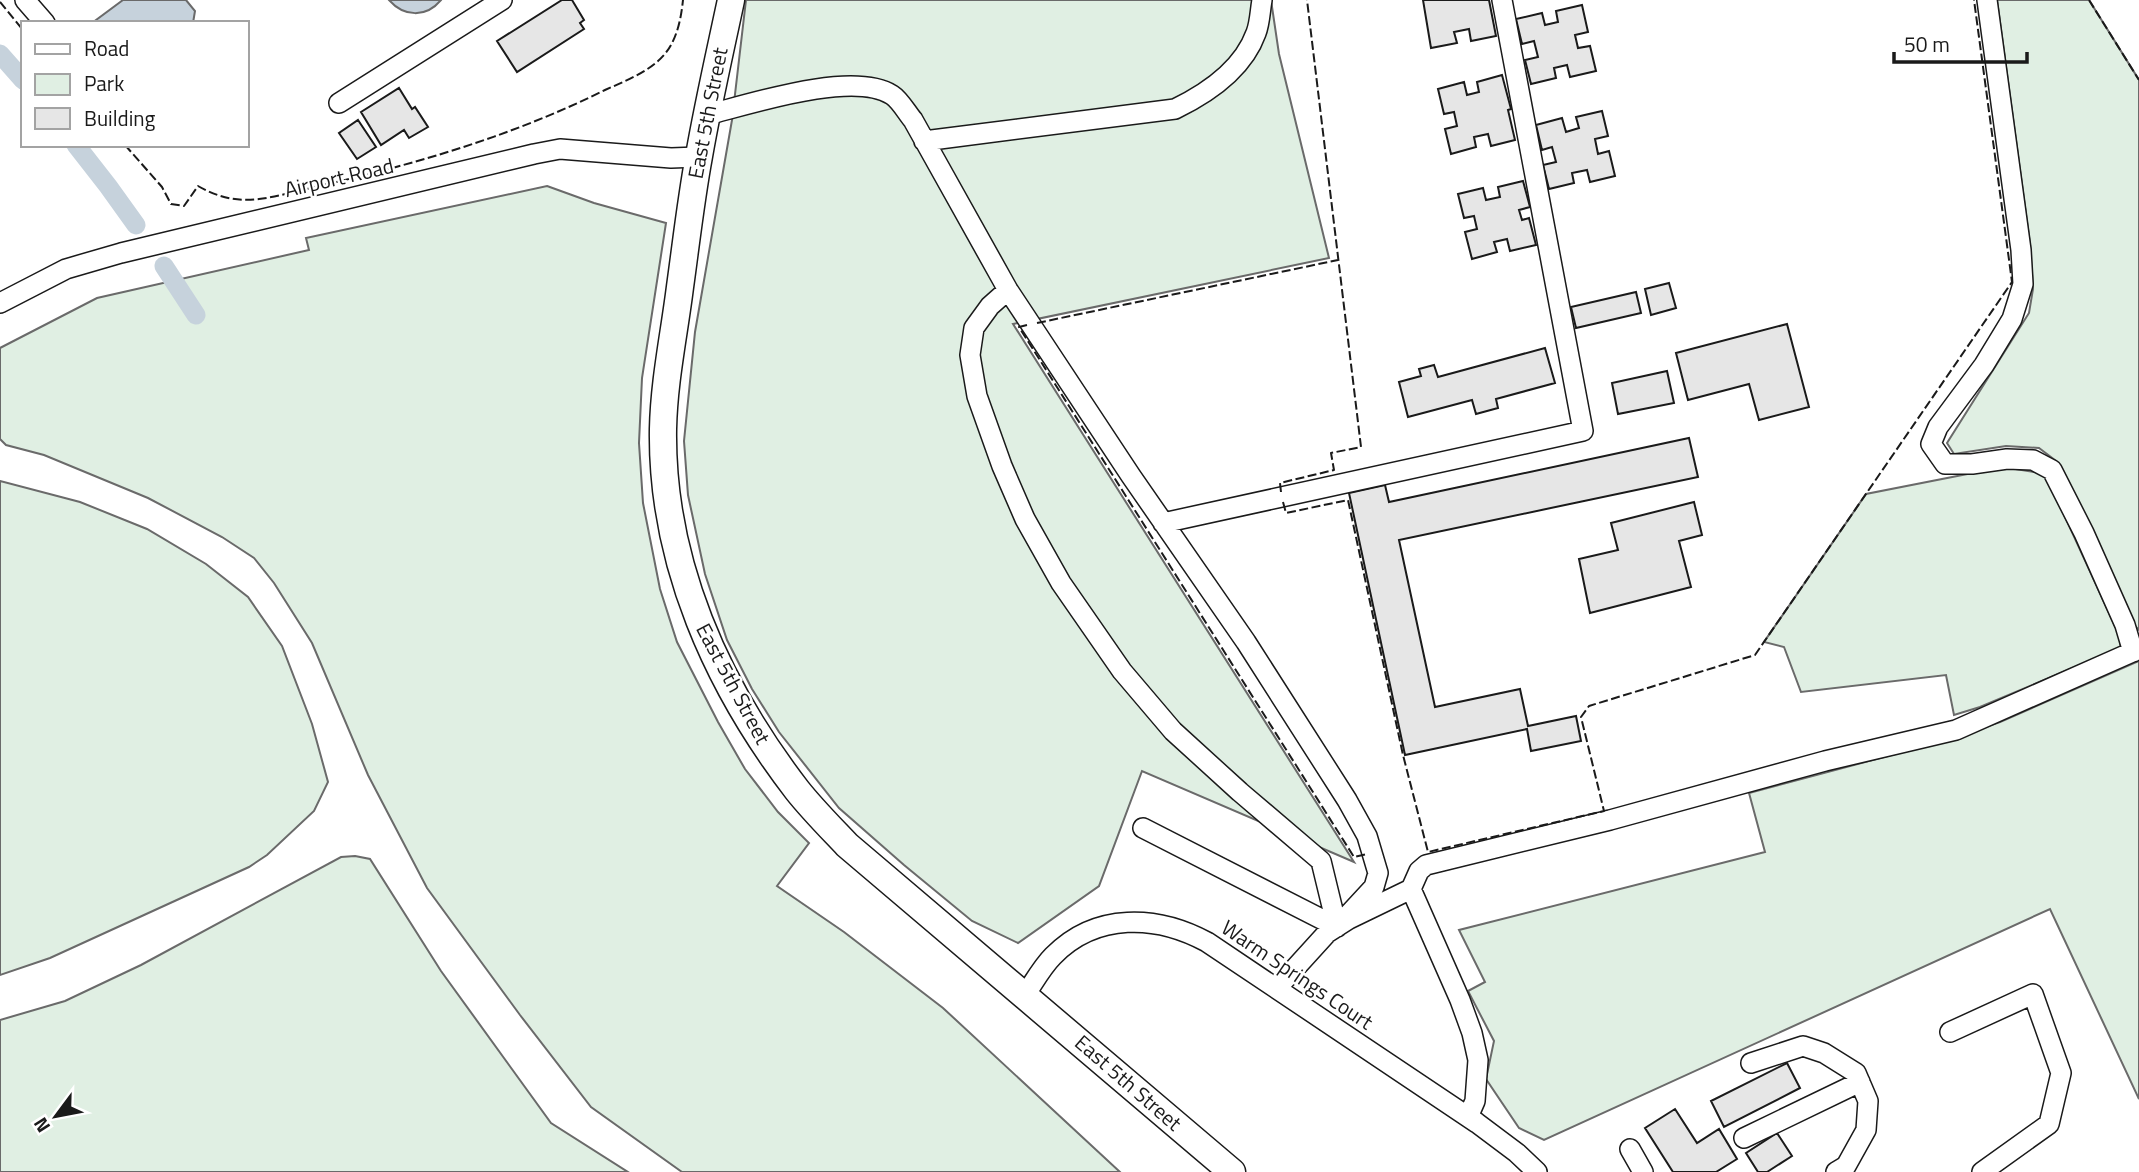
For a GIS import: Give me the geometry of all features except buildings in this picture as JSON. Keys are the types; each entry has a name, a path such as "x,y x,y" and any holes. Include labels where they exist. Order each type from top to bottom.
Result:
{"main road":[{"name":"East 5th Street","path":"731,0 698,157 665,388 663,431 668,508 697,619 734,696 763,744 799,792 847,845 1232,1172"}],"street":[{"path":"24,0 43,21"},
{"path":"924,141 1175,109 1196,99 1233,68 1245,54 1256,33 1262,0"},
{"path":"1163,523 1583,431 1502,0"},
{"path":"1277,988 1327,933 1411,889 1419,871 1426,865 1610,820 1825,761 1956,730 2136,651 2084,533 2052,470 2034,460 2007,459 1972,464 1945,464 1931,444 1938,427 1984,365 2012,319 2023,284 2021,250 1987,0"},
{"path":"339,103 496,2"},
{"path":"707,115 800,92 844,86 875,89 893,96 913,120 1008,290 1163,523 1246,642 1367,836 1378,873 1374,887 1337,927"},
{"name":"Airport Road","path":"0,303 66,269 121,253 534,154 560,149 671,158 698,157"},
{"path":"1008,290 990,306 974,328 970,355 977,396 1002,466 1025,519 1062,583 1122,671 1173,731 1321,860 1337,927"},
{"path":"1143,828 1337,927"},
{"path":"1411,889 1472,1033 1478,1060 1475,1101 1468,1116"},
{"name":"Warm Springs Court","path":"1025,995 1051,958 1063,947 1093,929 1132,921 1171,926 1207,942 1468,1116 1537,1172"},
{"path":"1950,1032 2033,994 2061,1073 2049,1124 1982,1172"},
{"path":"1751,1063 1803,1046 1824,1053 1856,1073 1868,1101 1867,1130 1846,1166 1836,1172"},
{"path":"1744,1138 1860,1082"},
{"path":"1630,1149 1643,1172"}],"green space":[{"path":"746,0 1271,0 1279,54 1329,258 1013,324 1354,862 1142,771 1099,886 1018,943 972,921 839,808 779,732 752,689 727,640 705,574 688,495 684,441 695,332 732,120"},
{"path":"1997,0 2089,0 2139,80 2139,630 2056,461 2039,448 2006,446 1954,454 1947,443 2029,313 2033,289 2030,244"},
{"path":"547,186 594,203 666,223 642,378 639,443 643,503 660,589 677,642 745,769 778,812 809,843 777,886 844,932 943,1008 1120,1172 682,1172 591,1107 427,888 368,775 312,643 274,583 254,558 222,537 148,498 44,455 6,445 0,439 0,348 97,298 309,250 306,238"},
{"path":"2003,467 2041,473 2049,482 2121,639 2120,648 1980,707 1954,715 1946,675 1801,692 1784,647 1764,642 1866,494"},
{"path":"0,481 80,502 147,529 206,564 248,597 282,646 312,724 328,782 314,811 267,855 249,867 50,958 0,975"},
{"path":"2139,661 2139,1099 2050,909 1544,1140 1519,1128 1486,1079 1494,1041 1468,991 1485,982 1459,930 1765,852 1749,793 1944,741 2000,722"},
{"path":"341,857 370,859 441,971 551,1123 628,1172 0,1172 0,1020 65,1001 141,965"}],"shaded area":[{"path":"123,0 186,0 195,11 193,21 95,21"},
{"path":"389,0 441,0 429,10 415,13 401,10"}],"waterway":[{"path":"0,54 21,78"},
{"path":"78,147 136,225"},
{"path":"164,266 196,315"}],"fence":[{"path":"127,147 162,187 171,204 184,206 198,186 227,198 251,200 367,174 505,133 636,76 658,61 672,43 678,29 683,0"},
{"path":"1281,492 1280,483 1334,470 1331,453 1361,447 1307,0"},
{"path":"1283,502 1286,513 1348,500 1403,755 1428,852 1604,811 1581,717 1589,706 1755,655 2012,282 1974,0"},
{"path":"2089,0 2139,80"},
{"path":"0,2 21,28"},
{"path":"1037,323 1338,260"},
{"path":"1027,325 1019,327 1354,857 1367,854"}]}
